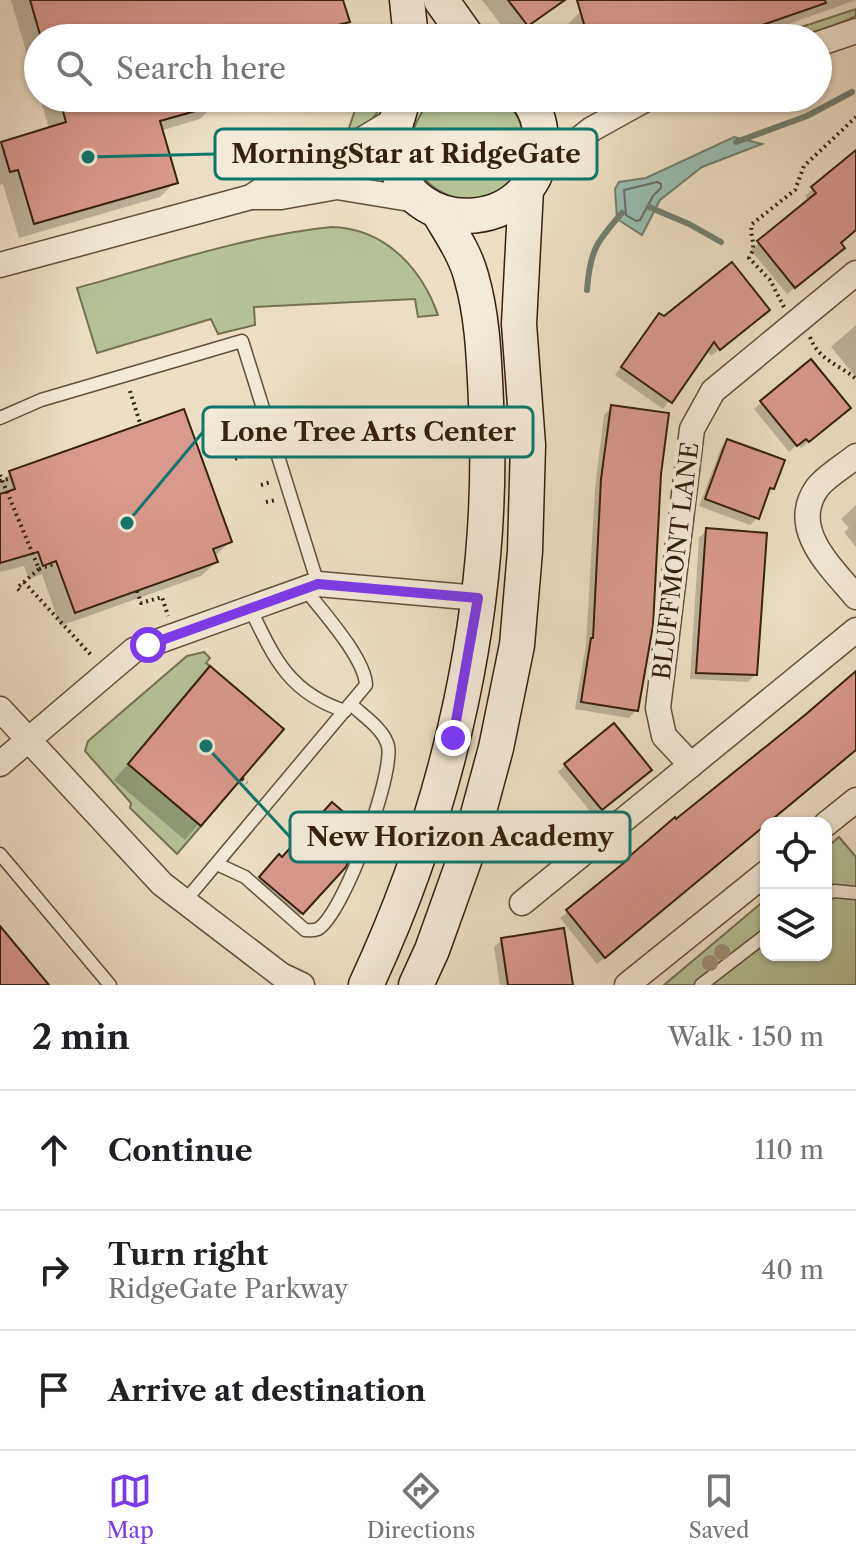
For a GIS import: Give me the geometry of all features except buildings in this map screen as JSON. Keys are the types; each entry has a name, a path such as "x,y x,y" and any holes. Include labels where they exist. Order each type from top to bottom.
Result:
{"main road":[{"path":"407,0 410,24"},
{"path":"441,0 458,24"},
{"path":"366,985 391,933 428,831 453,738 485,543 488,442 483,335 471,273 430,206 408,187 398,170 393,151 401,112"},
{"path":"416,985 432,950 470,844 496,748 517,645 525,551 528,445 519,324 532,180 542,149 541,126 534,112"},
{"path":"430,206 457,217 477,217 496,212 513,202 532,180"}],"street":[{"path":"832,39 856,31"},
{"path":"251,197 275,181 343,151 393,112"},
{"path":"532,180 592,129 623,112"},
{"path":"0,265 251,197 281,197 337,187 430,206"},
{"name":"BLUFFMONT LANE","path":"691,765 664,736 658,708 692,429 713,391 856,273"},
{"path":"856,456 817,488 807,514 813,543 856,597"},
{"path":"0,764 134,650 312,586 478,598"},
{"path":"522,903 856,630"},
{"path":"0,709 162,884 281,975 302,985"},
{"path":"832,819 856,800"},
{"path":"627,985 760,878"}],"lane":[{"path":"0,418 41,400 242,341 312,586 356,659 366,678 366,685 185,901"},
{"path":"217,864 245,877 305,930 318,928 338,903 358,863 388,756 384,737 348,708 320,702 283,669 250,608"},
{"path":"0,854 110,985"},
{"path":"832,892 856,893"},
{"path":"701,985 760,940"}],"path":[{"path":"791,314 779,301 764,271 749,258 755,242 752,224 795,190 804,166 856,117"},
{"path":"809,335 812,344 827,361 856,379"},
{"path":"228,438 268,425"},
{"path":"235,459 274,446"},
{"path":"12,478 1,479 39,569"},
{"path":"22,593 17,588 39,569 57,563"},
{"path":"24,582 91,655"},
{"path":"137,591 141,603 162,597 175,635"}],"green space":[{"path":"856,9 856,16 832,26 810,24"},
{"path":"354,112 378,112 368,125 345,140"},
{"path":"424,112 514,112 524,133 523,158 509,184 488,197 464,199 441,192 422,176 412,154 414,128"},
{"path":"331,227 368,234 398,253 422,281 438,315 418,317 415,299 254,307 255,325 218,334 211,319 97,353 77,288 235,244"},
{"path":"204,652 210,658 206,663 210,666 128,764 201,826 177,854 130,808 131,803 85,751 88,741 187,656"},
{"path":"839,837 856,857 856,985 664,985 760,904 760,961 832,961 832,843"}],"water":[{"path":"734,137 762,144 702,167 660,200 642,235 617,219 615,189 619,182 646,178"}],"waterway":[{"path":"832,103 852,92"},
{"path":"736,142 814,112"},
{"path":"649,207 721,242"},
{"path":"587,290 596,248 622,213"}],"place":[{"name":"MorningStar at RidgeGate","path":"88,157"},
{"name":"Lone Tree Arts Center","path":"127,523"},
{"name":"New Horizon Academy","path":"206,746"}],"route":[{"path":"148,645 318,584 478,598 453,738"}]}
